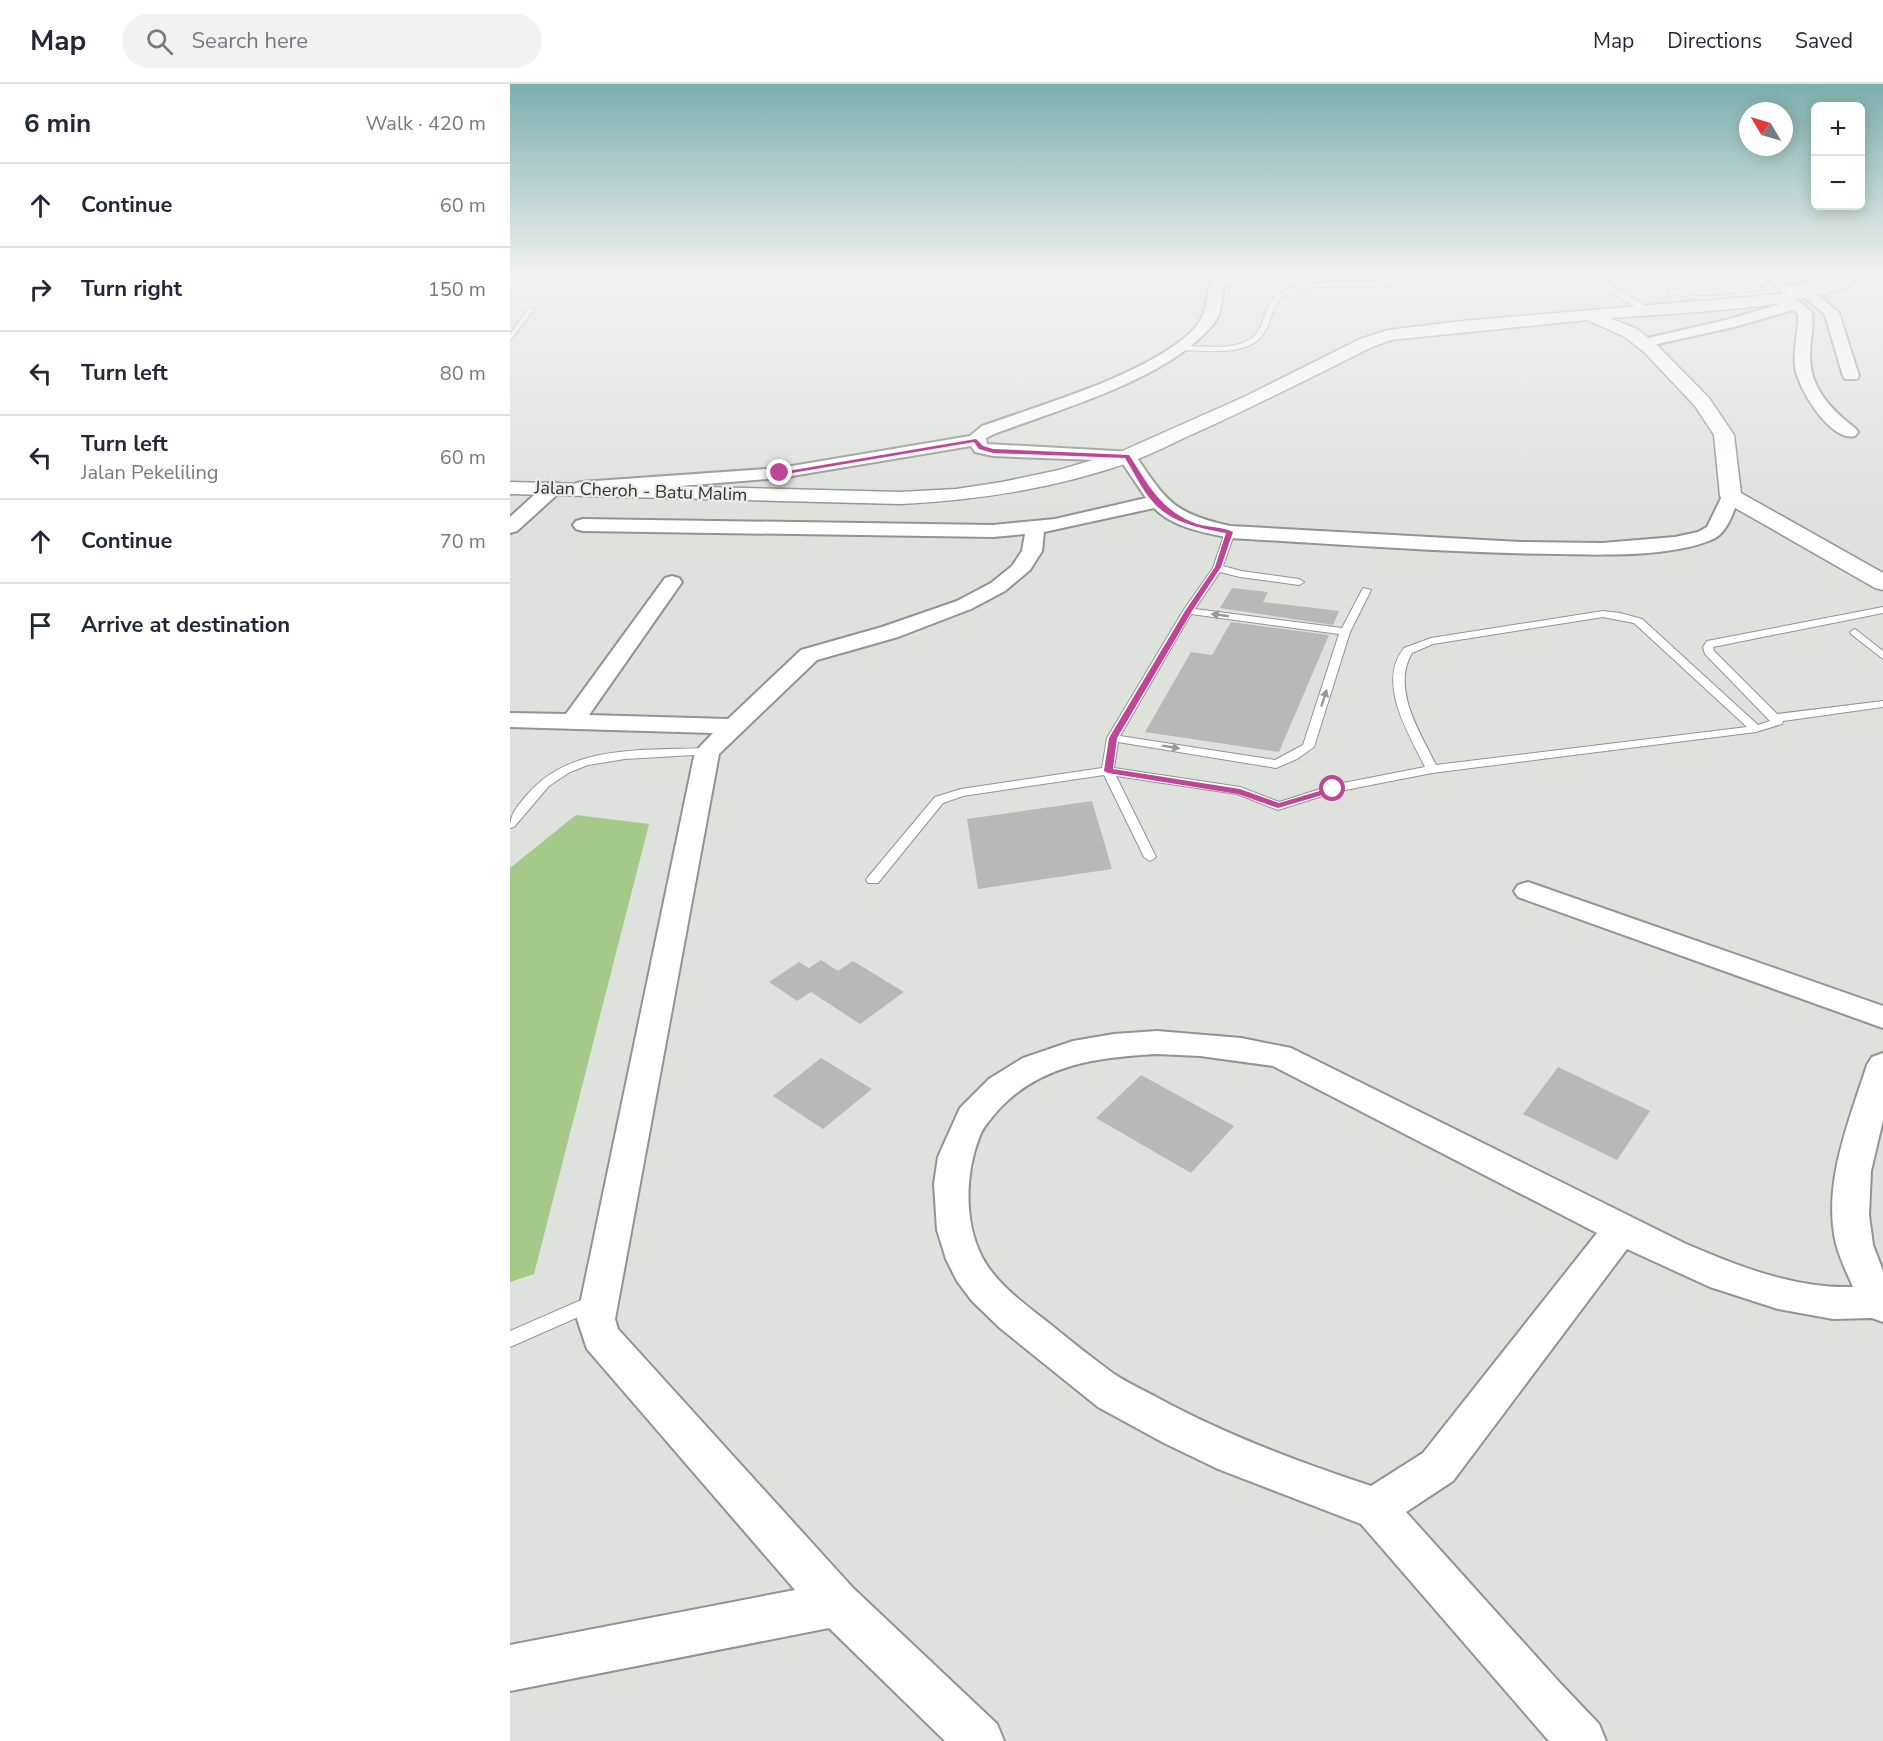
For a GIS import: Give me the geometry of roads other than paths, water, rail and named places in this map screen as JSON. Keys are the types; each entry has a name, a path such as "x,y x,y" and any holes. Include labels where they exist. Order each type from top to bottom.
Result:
{"main road":[{"name":"Jalan Cheroh - Batu Malim","path":"510,488 776,496 911,497 956,495 1002,488 1063,476 1127,456 1243,405 1347,353"},
{"path":"1654,353 1702,402 1724,435 1731,496 1883,583"}],"street":[{"path":"581,489 780,473 976,440 979,435 988,430 1132,374 1172,353"},
{"path":"1802,353 1804,381 1839,425 1849,432"},
{"path":"1844,353 1851,376"},
{"path":"976,440 981,448 993,451 1127,456 1155,502 1181,520 1230,532 1520,548 1602,549 1675,543 1705,536 1714,530 1731,496"},
{"path":"510,527 554,488"},
{"path":"583,525 993,531 1035,528 1155,502"},
{"path":"980,1741 837,1604 601,1337 596,1318 707,752 809,655 910,625 964,605 998,587 1020,570 1032,551 1035,528"},
{"path":"573,721 672,582"},
{"path":"510,720 734,726"},
{"path":"1528,891 1883,1017"},
{"path":"1582,1741 1543,1700 1375,1508 1282,1477 1198,1441 1102,1387 997,1304 969,1269 956,1232 951,1204 950,1173 961,1138 972,1117 1000,1087 1037,1065 1070,1052 1110,1044 1165,1043 1253,1051 1280,1056 1621,1229 1706,1269 1774,1292 1834,1303 1881,1304 1853,1239 1851,1188 1859,1143 1883,1065"},
{"path":"1375,1508 1438,1467 1621,1229"},
{"path":"510,1668 837,1604"}],"lane":[{"path":"1150,857 1108,771 1113,738 1188,611 1218,567 1230,532"},
{"path":"1218,567 1240,574 1299,582"},
{"path":"1113,738 1276,764 1293,757 1308,747 1345,632 1366,590"},
{"path":"873,880 939,800 961,793 1108,771 1240,791 1278,806 1333,789 1432,770 1756,729 1778,722 1709,652 1711,643 1883,610"},
{"path":"1188,611 1345,632"},
{"path":"1432,770 1401,701 1400,670 1406,653 1413,647 1431,641 1603,614 1638,621 1756,729"},
{"path":"1855,632 1883,656"},
{"path":"1776,718 1883,704"},
{"path":"510,824 548,780 580,761 598,757 707,752"},
{"path":"510,1339 600,1300"}]}
